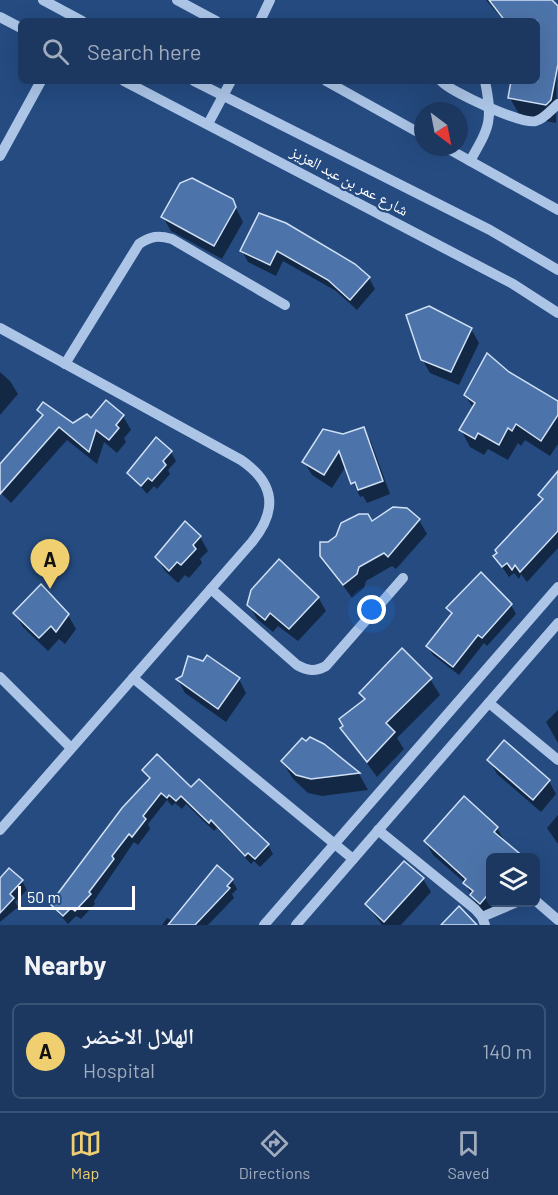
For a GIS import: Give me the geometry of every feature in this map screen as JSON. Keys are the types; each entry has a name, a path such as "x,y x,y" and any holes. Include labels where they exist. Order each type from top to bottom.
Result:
{"street":[{"path":"43,0 74,18"},
{"path":"177,0 210,18"},
{"path":"261,18 270,0"},
{"path":"0,17 18,26"},
{"path":"0,156 39,84"},
{"name":"شارع عمر بن عبد العزيز","path":"130,84 504,279 558,313"},
{"name":"شارع عمر بن عبد العزيز","path":"200,84 490,230 558,270"},
{"path":"208,124 229,84"},
{"path":"331,84 414,130"},
{"path":"446,84 490,108 533,122 541,119 558,104"},
{"path":"470,161 488,128 490,108 486,84"},
{"path":"461,156 558,210"},
{"path":"65,364 139,244 149,237 160,236 172,239 285,304"},
{"path":"0,328 258,471 268,488 270,508 265,527 0,830"},
{"path":"210,589 297,665 306,670 317,671 326,666 403,578"},
{"path":"264,925 558,587"},
{"path":"296,925 558,623"},
{"path":"0,678 71,748"},
{"path":"133,678 353,859"},
{"path":"489,703 558,760"},
{"path":"378,830 484,921 510,907"},
{"path":"540,904 558,920"}],"building":[{"path":"489,0 552,0 558,6 558,64 551,100 546,105 508,98 510,84 540,84 540,18 503,18"},
{"path":"192,178 233,199 236,207 214,246 161,217 180,183"},
{"path":"259,213 286,223 355,264 370,277 350,300 328,280 277,251 270,265 240,251"},
{"path":"429,306 472,328 451,372 421,360 406,315"},
{"path":"487,353 509,372 558,401 558,415 541,441 516,424 512,431 508,428 499,445 478,433 475,439 459,430 475,403 464,395"},
{"path":"106,400 124,415 116,425 119,428 109,440 96,430 89,452 59,427 0,494 0,464 43,415 37,410 43,402 73,423 87,414 91,418"},
{"path":"364,427 383,481 358,490 355,482 351,484 339,451 324,475 302,462 323,429 343,434"},
{"path":"156,437 172,451 163,461 166,465 152,481 148,478 141,486 127,473"},
{"path":"558,471 558,531 520,572 515,565 512,570 507,563 502,567 493,556 497,553 495,550 543,499 538,495"},
{"path":"393,507 407,508 420,519 388,557 384,553 359,567 357,574 343,585 320,556 320,542 328,542 336,536 341,523 359,514 368,514 372,521"},
{"path":"185,521 201,536 193,545 196,549 181,565 177,562 169,571 155,557"},
{"path":"279,559 319,597 289,629 270,613 265,620 247,605 251,590"},
{"path":"481,572 512,604 482,638 478,635 453,667 426,646 452,613 446,608"},
{"path":"41,584 69,614 56,632 51,626 39,638 13,613"},
{"path":"402,648 432,678 386,723 395,732 367,762 340,728 343,726 339,719 365,699 359,693"},
{"path":"207,655 240,678 218,709 176,679 182,676 188,656 203,661"},
{"path":"310,737 324,744 360,773 311,779 296,775 281,761 302,738 306,741"},
{"path":"504,740 550,780 533,800 487,760"},
{"path":"157,754 191,787 199,779 269,844 255,859 248,853 245,856 211,820 209,823 181,796 176,801 169,795 167,798 161,793 143,816 146,819 132,837 129,834 112,856 114,859 89,892 91,894 75,911 71,908 63,916 50,904 122,808 150,778 142,770"},
{"path":"464,796 498,827 494,832 519,853 486,853 486,897 480,904 470,895 473,891 463,883 466,879 424,841"},
{"path":"404,861 424,878 384,922 365,904"},
{"path":"217,865 233,879 227,886 230,888 195,925 168,925"},
{"path":"9,868 23,880 10,894 14,898 0,913 0,878"},
{"path":"459,906 477,925 441,925"}],"place":[{"name":"الهلال الاخضر","path":"50,589"}]}
